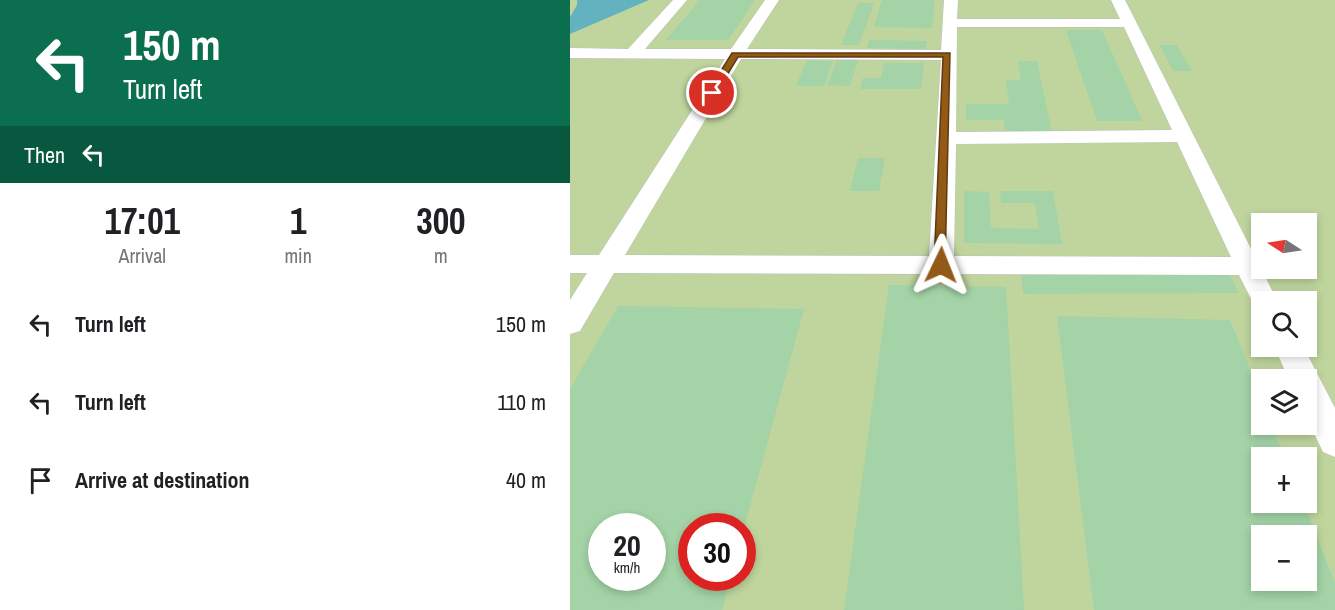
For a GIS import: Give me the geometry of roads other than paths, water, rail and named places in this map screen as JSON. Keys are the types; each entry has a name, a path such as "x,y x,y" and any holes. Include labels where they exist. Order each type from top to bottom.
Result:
{"street":[{"path":"632,55 680,0"},
{"path":"570,323 735,55 772,0"},
{"path":"941,265 947,55 951,0"},
{"path":"1118,0 1260,291"},
{"path":"950,23 1129,23"},
{"path":"570,53 947,55"},
{"path":"945,138 1184,136"},
{"path":"570,264 1247,266"},
{"path":"1317,406 1335,441"}],"water":[{"path":"577,0 649,0 570,34 570,17 577,5"}]}
